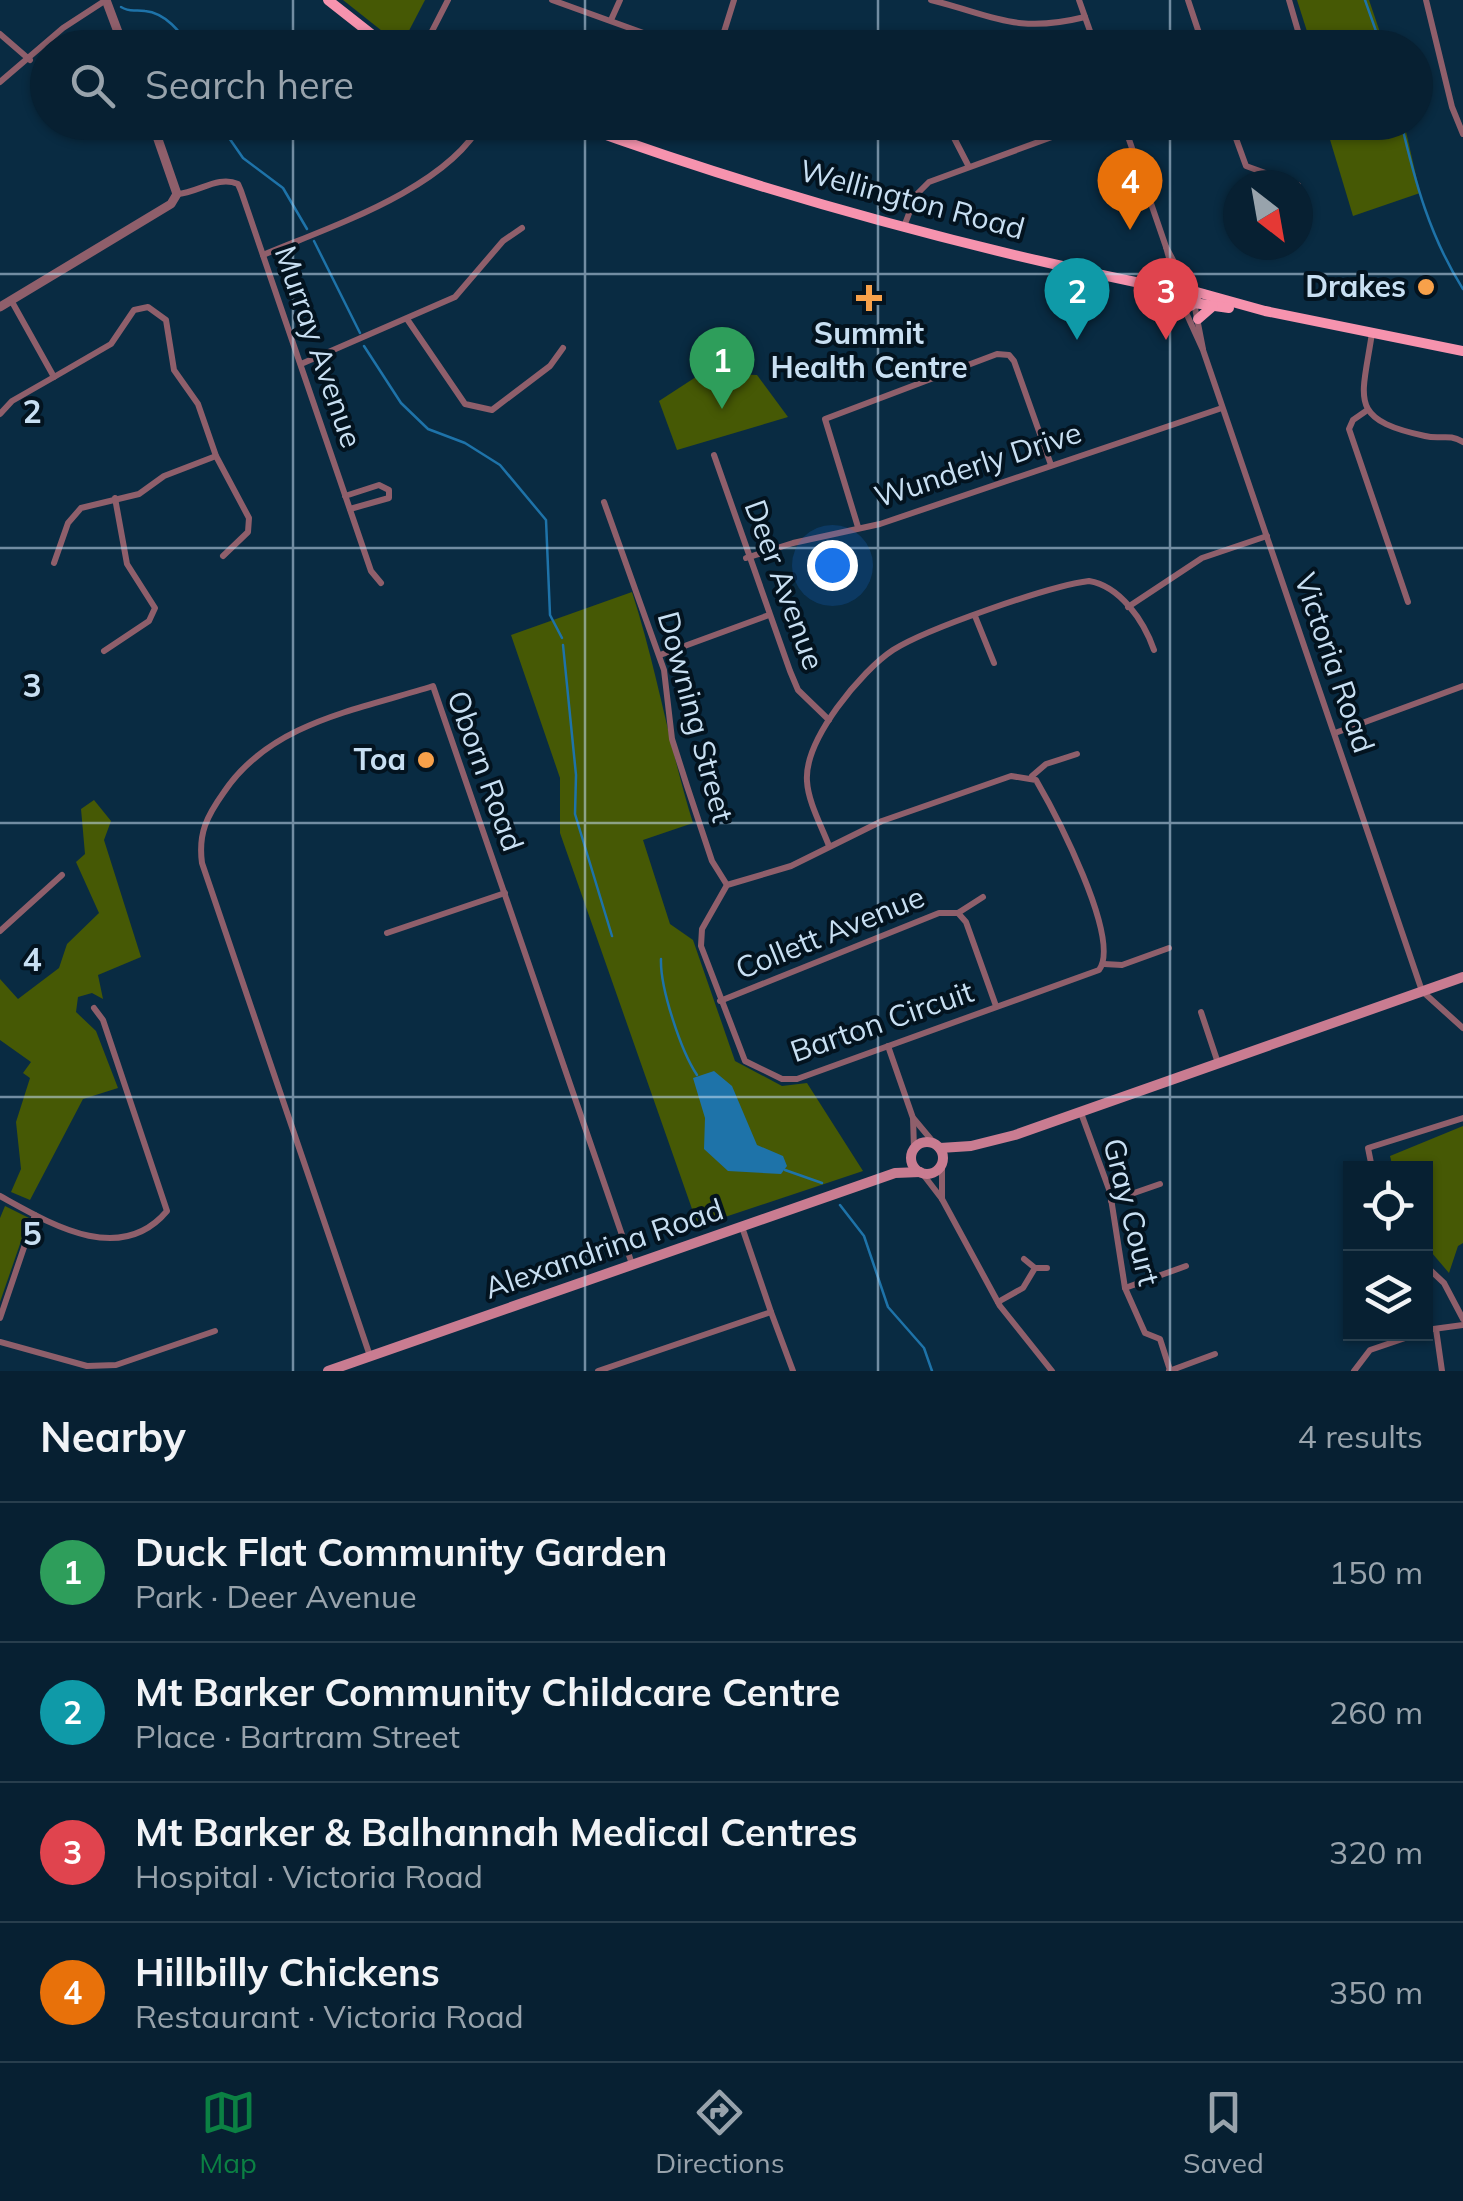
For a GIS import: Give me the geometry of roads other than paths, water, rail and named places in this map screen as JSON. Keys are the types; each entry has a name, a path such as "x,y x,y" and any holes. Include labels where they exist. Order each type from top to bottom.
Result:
{"main road":[{"path":"328,0 367,30"},
{"name":"Wellington Road","path":"619,140 1128,284 1463,351"},
{"path":"1160,288 1173,278"},
{"name":"Wellington Road","path":"1128,284 1160,288 1214,306 1264,311"},
{"path":"1198,319 1214,306"},
{"path":"913,1150 911,1162 921,1173 936,1172 942,1163 972,1146 1081,1112 1463,978"},
{"path":"895,1173 923,1142 972,1146"},
{"path":"937,1145 942,1163"},
{"name":"Alexandrina Road","path":"328,1371 895,1173 921,1173"}],"street":[{"path":"61,30 106,0 117,30"},
{"path":"433,30 448,0"},
{"path":"552,0 638,30"},
{"path":"611,20 620,0"},
{"path":"725,30 734,0"},
{"path":"931,0 1008,24 1047,27 1085,17"},
{"path":"1079,0 1090,30"},
{"path":"1188,0 1198,30"},
{"path":"1288,0 1297,30"},
{"path":"1426,0 1432,30"},
{"path":"1433,33 1463,134"},
{"path":"0,34 30,60 0,82"},
{"path":"0,307 158,213 177,194 158,140"},
{"path":"263,255 410,191 471,140"},
{"path":"955,140 968,164"},
{"path":"905,224 916,196 929,182 1039,140"},
{"name":"Victoria Road","path":"1128,140 1186,297 1422,991"},
{"path":"1237,140 1246,166 1257,170"},
{"name":"Murray Avenue","path":"177,194 193,193 223,180 238,184 371,571 380,583"},
{"path":"300,364 454,297 503,241 522,228"},
{"name":"Victoria Road","path":"1166,247 1173,278 1198,319 1203,350"},
{"path":"12,300 54,376"},
{"path":"0,414 12,401 111,344 134,310 143,306 154,310 170,325 174,370 198,404 216,456 250,526 222,556"},
{"path":"407,318 465,404 492,410 550,366 564,348"},
{"path":"1372,334 1363,394 1366,411 1380,422 1426,437 1449,436 1463,442"},
{"path":"858,527 825,419 997,354 1009,354 1014,361 1051,466"},
{"name":"Wunderly Drive","path":"746,558 880,524 1222,408"},
{"path":"1366,411 1352,420 1349,429 1408,602"},
{"name":"Deer Avenue","path":"714,455 746,558 798,690 829,720"},
{"path":"54,563 74,514 90,502 139,494 164,476 216,456"},
{"path":"346,496 379,486 389,490 389,498 350,510"},
{"path":"104,651 149,622 155,608 127,564 114,498"},
{"name":"Downing Street","path":"604,502 660,656 672,738 712,861 727,885"},
{"path":"1128,606 1202,558 1266,536"},
{"path":"829,846 806,782 810,756 829,720 867,671 892,651 975,616 1088,582 1110,588 1128,606 1154,650"},
{"path":"660,656 769,616"},
{"path":"975,616 994,663"},
{"name":"Oborn Road","path":"370,1356 202,863 202,830 232,780 270,742 433,686 632,1266"},
{"path":"1335,733 1463,686"},
{"path":"727,885 791,866 901,814 1012,776 1032,776 1046,764 1076,754"},
{"path":"1032,776 1088,890 1104,964"},
{"path":"0,931 62,875"},
{"name":"Barton Circuit","path":"727,885 700,939 742,1058 782,1079 797,1079 1093,974 1104,964 1122,966 1169,948"},
{"path":"387,934 506,893"},
{"name":"Collett Avenue","path":"720,1001 939,913 958,913 983,897"},
{"name":"Collett Avenue","path":"958,913 966,922 996,1006"},
{"path":"1422,991 1463,1028"},
{"path":"0,1196 81,1238 107,1238 157,1223 167,1211 166,1199 94,1008"},
{"path":"1201,1012 1218,1064"},
{"path":"888,1046 913,1118 913,1150"},
{"name":"Gray Court","path":"1081,1112 1111,1201 1125,1288 1145,1333 1160,1339 1168,1371 1215,1354"},
{"path":"913,1118 937,1145"},
{"path":"1371,1161 1368,1148 1463,1118"},
{"path":"942,1163 942,1199"},
{"path":"921,1173 942,1199 998,1302 1052,1371"},
{"path":"1111,1201 1160,1184"},
{"path":"0,1318 34,1215"},
{"path":"742,1228 793,1371"},
{"path":"1024,1259 1035,1268 1047,1268"},
{"path":"1125,1288 1186,1266"},
{"path":"998,1302 1024,1288 1035,1268"},
{"path":"1433,1273 1444,1284 1463,1322 1433,1329"},
{"path":"598,1371 771,1312"},
{"path":"1436,1329 1442,1371"},
{"path":"0,1342 87,1366 116,1364 215,1331"},
{"path":"1354,1371 1370,1350 1396,1341"}],"water":[{"path":"714,1071 732,1086 757,1145 783,1156 787,1166 781,1174 728,1171 704,1149 705,1118 693,1078"}],"waterway":[{"path":"1365,0 1376,30"},
{"path":"121,7 160,15 177,30"},
{"path":"230,140 243,158 283,188 307,229"},
{"path":"1406,140 1425,208 1463,289"},
{"path":"314,241 360,333"},
{"path":"364,346 401,403 428,429 465,443 500,465 546,520 550,615 562,638"},
{"path":"563,645 576,775 575,814 612,936"},
{"path":"661,959 673,1019 697,1075"},
{"path":"785,1170 822,1183"},
{"path":"840,1205 864,1236 888,1307 924,1348 932,1371"}],"place":[{"name":"Hillbilly Chickens","path":"1130,230"},
{"name":"Drakes","path":"1426,287"},
{"name":"Summit Health Centre","path":"869,298"},
{"name":"Mt Barker Community Childcare Centre","path":"1077,340"},
{"name":"Mt Barker & Balhannah Medical Centres","path":"1166,340"},
{"name":"Duck Flat Community Garden","path":"722,409"},
{"name":"Toa","path":"426,760"}]}
